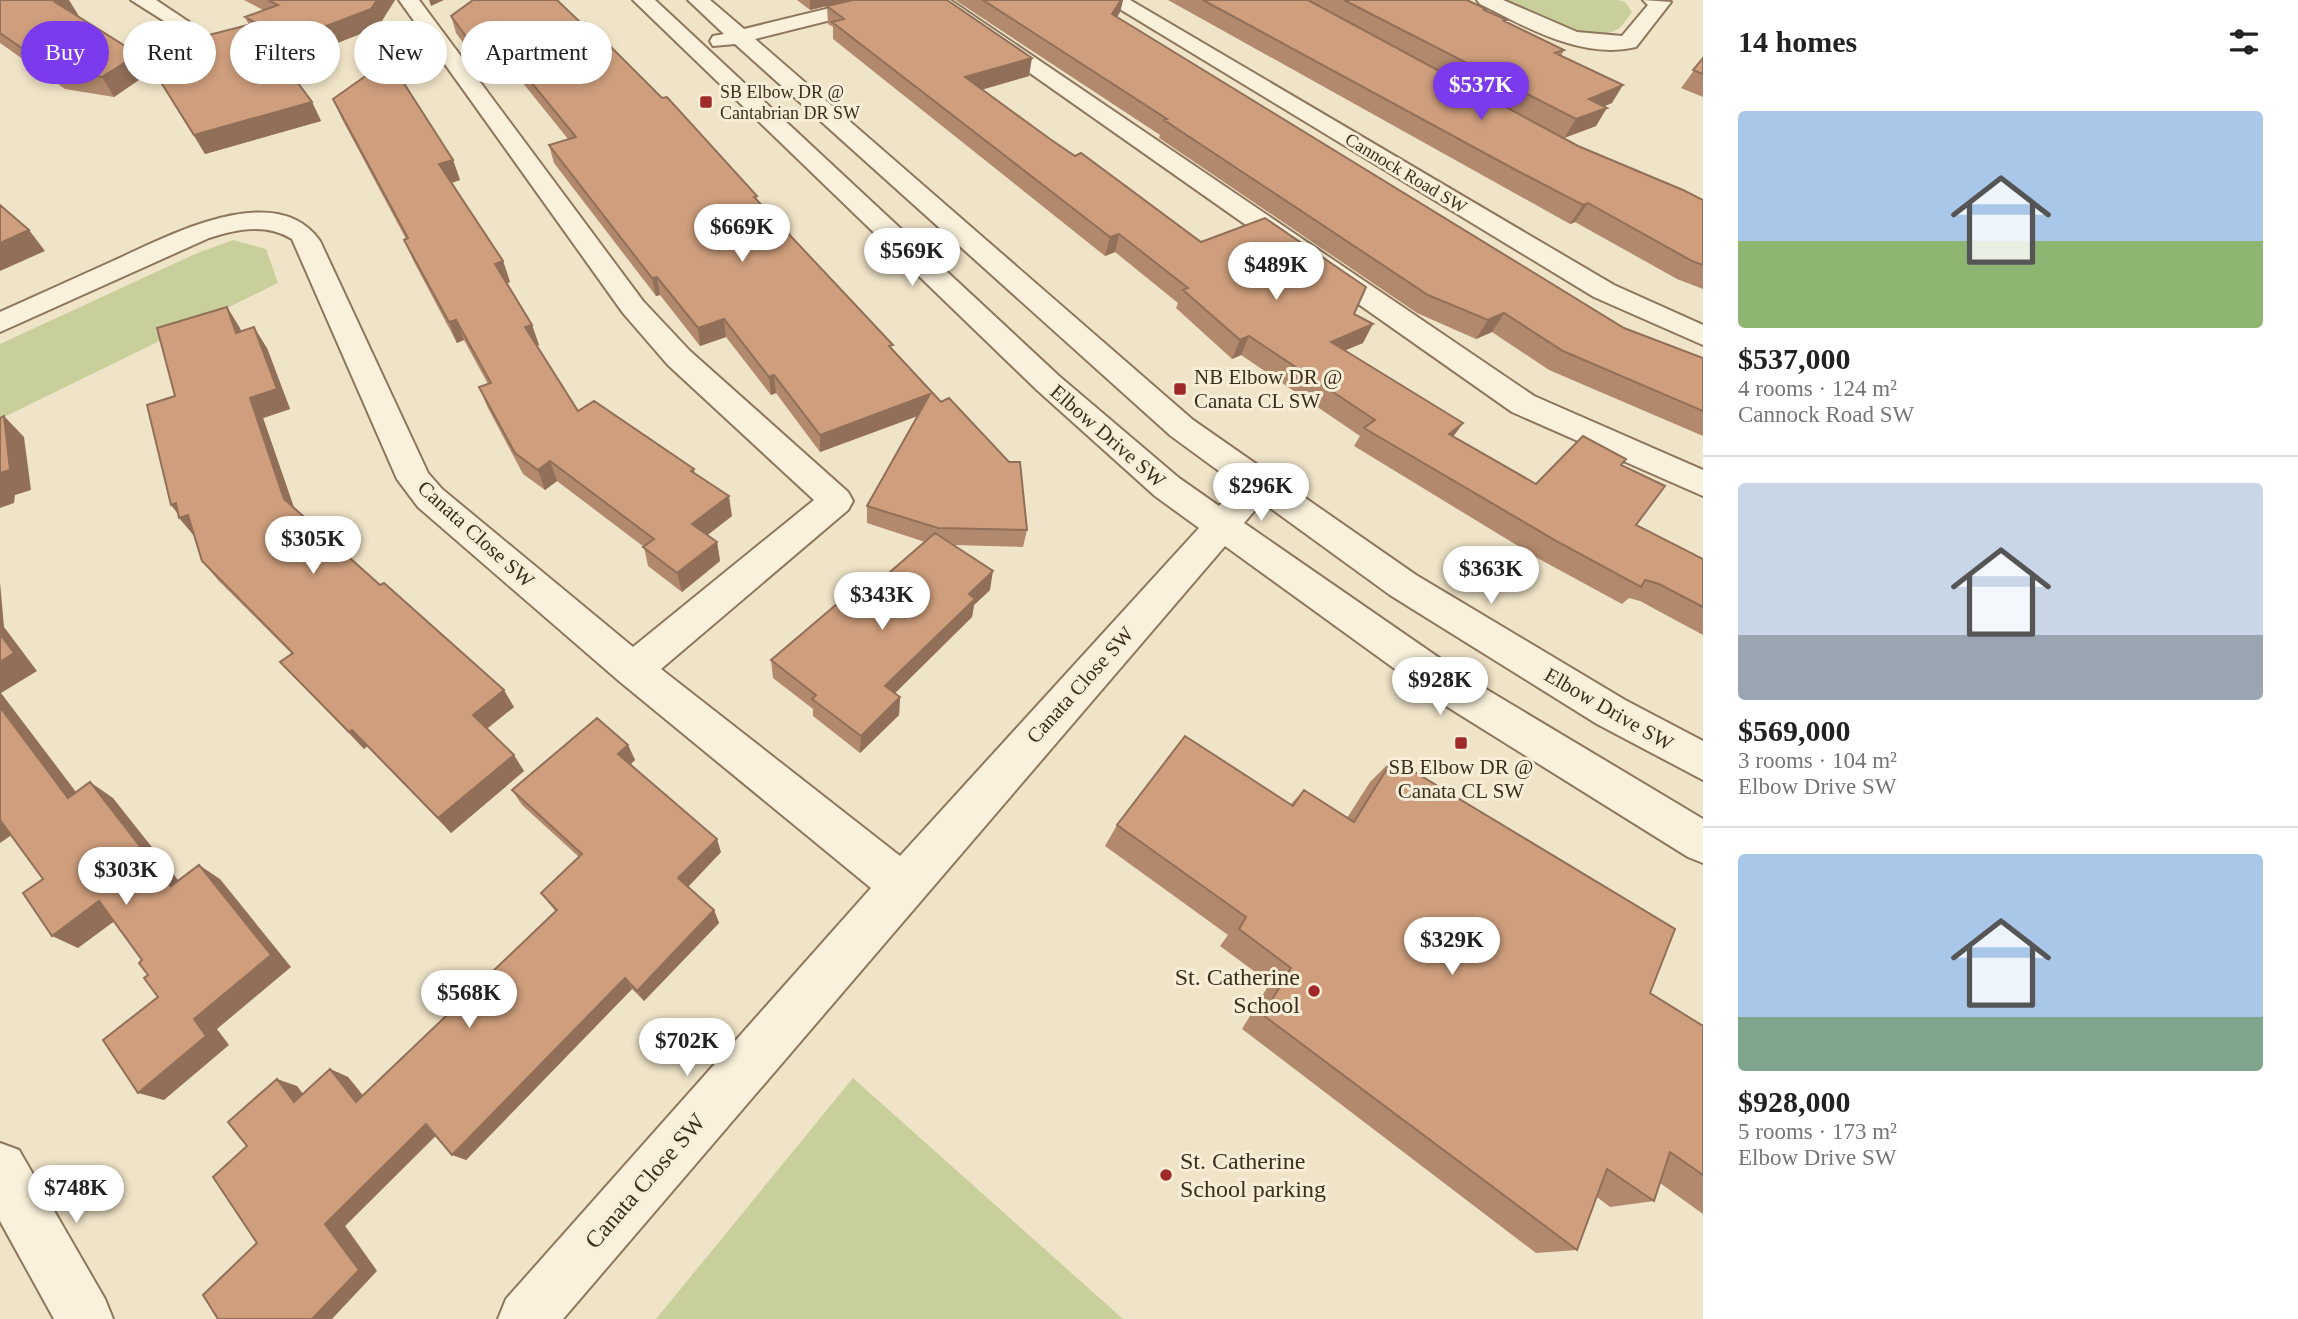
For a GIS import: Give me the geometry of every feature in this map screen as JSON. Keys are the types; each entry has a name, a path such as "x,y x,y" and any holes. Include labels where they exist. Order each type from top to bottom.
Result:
{"street":[{"path":"141,0 177,21"},
{"path":"409,0 633,307 679,358 836,501 633,670"},
{"name":"Elbow Drive SW","path":"643,0 1102,432 1167,487 1460,694 1703,843"},
{"name":"Elbow Drive SW","path":"698,0 1182,428 1402,585 1600,705 1703,762"},
{"path":"692,48 888,0"},
{"path":"936,0 1523,404 1703,484"},
{"name":"Cannock Road SW","path":"1115,0 1604,290 1703,336"},
{"path":"1487,0 1569,38 1599,45 1628,42 1661,2 1653,0"},
{"name":"Canata Close SW","path":"0,323 207,229 257,220 286,224 297,229 307,241 414,479 457,524 633,670 903,886"},
{"name":"Canata Close SW","path":"526,1319 1258,484"},
{"path":"0,1168 85,1319"}],"green space":[{"path":"1504,0 1619,0 1625,2 1632,12 1618,29 1592,34 1560,26"},
{"path":"233,240 266,249 278,283 0,419 0,344 195,254"},
{"path":"853,1078 1123,1319 656,1319"}],"building":[{"path":"0,0 61,0 55,2 85,21 21,21 21,48 0,33"},
{"path":"268,0 377,0 371,9 339,21 252,21 245,17 278,5"},
{"path":"473,0 557,0 579,21 461,21 461,30 451,16"},
{"path":"853,0 947,0 1032,58 965,77 1050,139 1075,156 1081,153 1201,242 1265,218 1366,287 1354,314 1373,324 1331,342 1463,423 1449,434 1536,484 1583,436 1626,459 1621,465 1665,486 1636,525 1703,559 1703,607 1659,584 1645,580 1641,587 1558,542 1364,428 1375,420 1249,336 1240,340 1183,290 1188,288 1119,234 1110,237 832,22 844,19 827,6"},
{"path":"983,0 1121,0 1112,14 1624,328 1703,358 1703,411 1563,351 1504,313 1488,320 1428,295 1164,120 1167,119"},
{"path":"1203,0 1308,0 1578,146 1703,200 1703,265 1588,203 1583,205 1514,169"},
{"path":"1344,0 1467,0 1564,50 1555,53 1623,85 1589,99 1607,108 1576,119"},
{"path":"230,30 230,84 299,84 312,102 194,135 162,84 216,84 216,33"},
{"path":"109,36 123,45 123,64 109,73"},
{"path":"612,48 662,98 667,97 757,196 754,197 893,345 889,346 941,402 949,398 1009,462 1020,462 1027,530 938,528 867,506 930,394 820,435 774,375 769,377 724,319 698,328 657,277 652,278 549,145 576,137 533,84 612,84"},
{"path":"1703,58 1703,74 1693,70"},
{"path":"354,84 404,84 453,160 439,164 503,261 495,264 532,325 525,327 578,411 594,401 729,496 692,524 717,542 677,573 643,547 654,539 550,461 538,470 515,453 479,387 491,383 456,320 449,322 404,240 408,238 333,99"},
{"path":"0,205 29,230 0,243"},
{"path":"227,307 236,333 254,327 277,389 250,398 284,499 380,585 384,583 504,690 473,715 514,755 438,818 352,730 349,732 280,662 293,653 202,561 188,515 179,518 176,503 171,505 147,405 175,396 157,328"},
{"path":"4,416 10,470 0,473 0,418"},
{"path":"935,533 993,571 969,594 975,599 885,686 900,697 861,736 812,699 816,695 771,660 844,598 853,604"},
{"path":"0,634 14,653 0,662"},
{"path":"0,707 68,798 90,782 171,886 199,865 271,955 194,1019 206,1036 138,1093 103,1040 158,997 144,978 148,975 139,963 142,960 99,901 52,936 23,893 43,879 0,820"},
{"path":"597,718 628,745 618,754 717,839 678,878 714,910 637,991 625,978 452,1155 426,1124 325,1224 359,1270 312,1319 218,1319 203,1295 257,1243 213,1177 247,1146 228,1122 277,1079 294,1102 330,1069 356,1102 557,910 541,893 582,854 512,790"},
{"path":"1185,736 1293,806 1304,790 1354,822 1393,759 1675,929 1650,993 1703,1026 1703,1175 1670,1152 1654,1201 1607,1169 1577,1250 1263,1015 1291,968 1239,929 1246,917 1117,825"}],"place":[{"name":"SB Elbow DR @ Cantabrian DR SW","path":"706,102"},
{"name":"NB Elbow DR @ Canata CL SW","path":"1180,389"},
{"name":"SB Elbow DR @ Canata CL SW","path":"1461,743"},
{"name":"St. Catherine School","path":"1314,991"},
{"name":"St. Catherine School parking","path":"1166,1175"}]}
